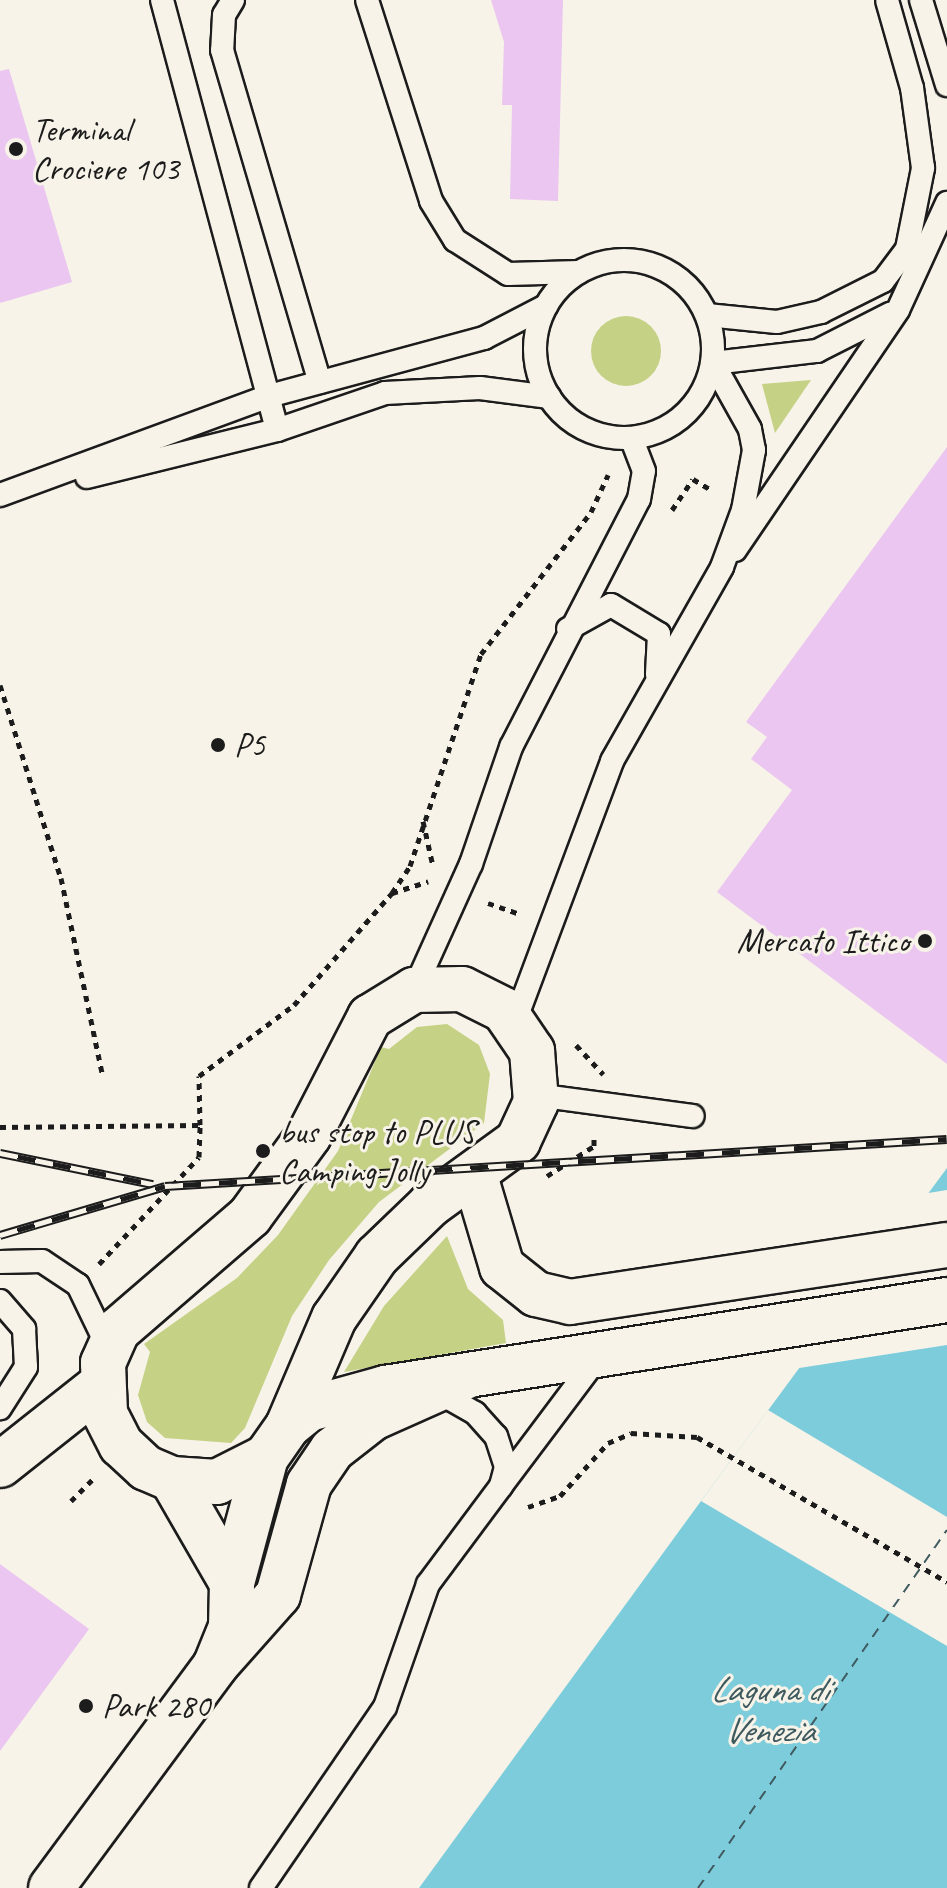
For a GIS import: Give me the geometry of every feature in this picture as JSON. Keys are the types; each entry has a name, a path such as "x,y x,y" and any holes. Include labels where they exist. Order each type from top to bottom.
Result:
{"street":[{"path":"0,1465 104,1366 129,1316 250,1216 309,1135 360,1029 383,1005 414,990 462,989 515,1021 532,1051 537,1095 518,1141 403,1229 346,1298 277,1441 232,1583 231,1627 215,1666"},
{"path":"475,1176 489,1241 518,1283 570,1302 616,1298 947,1245"},
{"path":"172,1479 217,1482 277,1441 309,1409 357,1393 452,1384 610,1354 947,1300"},
{"path":"104,1366 121,1445 172,1479 232,1583"},
{"path":"51,1888 215,1666 252,1632 288,1577 309,1484 332,1450 373,1418 452,1384"}],"lane":[{"path":"162,0 277,430"},
{"path":"233,0 224,15 222,50 320,382"},
{"path":"367,0 431,201 455,240 508,274 579,272 623,259 654,264 692,289 707,315 713,363 736,394 754,450 722,567"},
{"path":"707,315 777,322 821,312 883,281 907,249 923,168 912,88 887,0"},
{"path":"921,0 947,85"},
{"path":"515,1021 581,832 656,679 722,567 792,476 898,310 947,203"},
{"path":"0,497 269,396 484,338 546,306 579,272"},
{"path":"546,306 535,352 549,397 576,425 632,439 686,415 713,363"},
{"path":"713,363 817,351 898,310"},
{"path":"0,497 277,430 426,387 549,397"},
{"path":"414,990 471,864 511,747 568,629 640,494 644,471 632,439"},
{"path":"568,629 611,605 659,634 656,679"},
{"path":"537,1095 693,1116"},
{"path":"0,1262 42,1261 78,1285 104,1366"},
{"path":"0,1301 24,1329 26,1367 0,1408"},
{"path":"261,1888 385,1707 428,1584 498,1490 610,1354"},
{"path":"452,1384 496,1436 506,1467 498,1490"}],"path":[{"path":"0,685 61,878 102,1073"},
{"path":"423,820 435,879"},
{"path":"78,1285 199,1157 200,1125"},
{"path":"498,1490 542,1506 574,1483 589,1456 631,1433 697,1437 947,1582"}],"green space":[{"path":"626,316 651,326 661,351 651,376 626,386 601,376 591,351 601,326"},
{"path":"811,380 775,433 762,384"},
{"path":"447,1024 479,1045 490,1074 484,1123 379,1202 329,1260 292,1316 245,1428 231,1443 165,1438 147,1422 138,1395 150,1352 144,1344 237,1278 278,1235 338,1151 381,1047 389,1049 417,1027"},
{"path":"447,1236 468,1289 503,1320 506,1343 344,1372 384,1306"}],"water":[{"name":"Laguna di Venezia","path":"947,1168 947,1888 419,1888 701,1501"}],"pier":[{"path":"947,1190 947,1345 793,1369 922,1194"},
{"path":"768,1410 947,1517 947,1646 701,1501"}],"building":[{"path":"491,0 563,0 558,201 510,199 512,105 502,105 504,42"},
{"name":"Terminal Crociere 103","path":"9,69 72,282 0,303 0,71"},
{"path":"947,447 947,1064 717,892 792,790 751,759 767,737 746,722"},
{"path":"0,1564 89,1629 0,1751"}],"ferry route":[{"path":"698,1888 947,1530"}],"railway":[{"path":"0,1235 165,1186 947,1139"},
{"path":"0,1153 153,1184"}],"place":[{"name":"Terminal Crociere 103","path":"16,149"},
{"name":"P5","path":"218,745"},
{"name":"Mercato Ittico","path":"925,941"},
{"name":"bus stop to PLUS Camping Jolly","path":"263,1151"},
{"name":"Park 280","path":"86,1706"}]}
